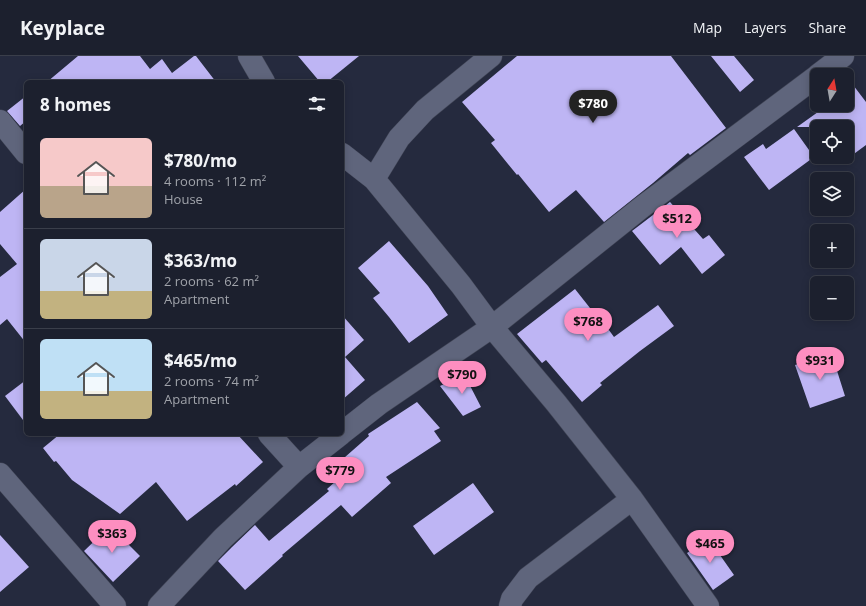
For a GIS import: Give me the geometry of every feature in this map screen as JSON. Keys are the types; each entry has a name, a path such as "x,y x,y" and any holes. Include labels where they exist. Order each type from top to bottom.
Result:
{"street":[{"path":"249,56 263,80"},
{"path":"374,179 399,138 425,110 491,56"},
{"path":"827,68 843,56"},
{"path":"344,431 379,404 492,327 642,207 810,81"},
{"path":"0,121 24,151"},
{"path":"344,156 374,179 461,285 492,327 556,403 632,499 708,606"},
{"path":"271,436 299,467"},
{"path":"159,606 223,538 299,467 337,436"},
{"path":"0,474 115,606"},
{"path":"510,606 512,599 528,578 632,499"}],"building":[{"path":"78,56 140,56 150,69 162,59 172,73 196,56 214,80 49,80"},
{"path":"298,56 359,56 329,80 318,80"},
{"path":"517,56 671,56 726,128 690,155 688,153 604,222 576,190 549,212 491,143 495,140 462,102"},
{"path":"711,56 734,56 754,80 740,92"},
{"path":"854,86 866,102 866,145 854,154 854,120 810,120 810,127 797,127 818,112 854,112"},
{"path":"24,98 24,123 20,126 7,111"},
{"path":"794,129 810,151 810,160 769,190 744,157 763,144 766,149"},
{"path":"24,191 24,340 7,319 0,325 0,277 17,264 0,244 0,212"},
{"path":"670,202 703,239 709,235 725,255 702,274 681,247 660,265 632,231"},
{"path":"389,241 428,286 448,315 409,343 373,298 380,293 358,268"},
{"path":"575,289 614,337 658,305 674,326 600,383 602,385 582,402 546,360 542,363 517,334"},
{"path":"344,317 364,340 345,357 365,380 344,398"},
{"path":"832,355 845,396 810,408 795,365"},
{"path":"464,374 481,407 463,416 440,386"},
{"path":"24,382 24,421 5,396"},
{"path":"417,402 440,428 434,431 441,441 386,477 391,483 352,517 341,505 282,555 283,556 245,590 218,561 255,525 269,541 329,491 327,489 336,481 328,472 369,436 368,434"},
{"path":"58,436 239,436 263,462 236,486 235,484 187,521 156,482 120,514 72,480 56,461 54,462 43,448"},
{"path":"473,483 494,512 434,555 413,526"},
{"path":"110,526 140,556 113,582 84,551"},
{"path":"0,535 29,567 0,592"},
{"path":"708,538 734,575 713,590 687,553"}]}
